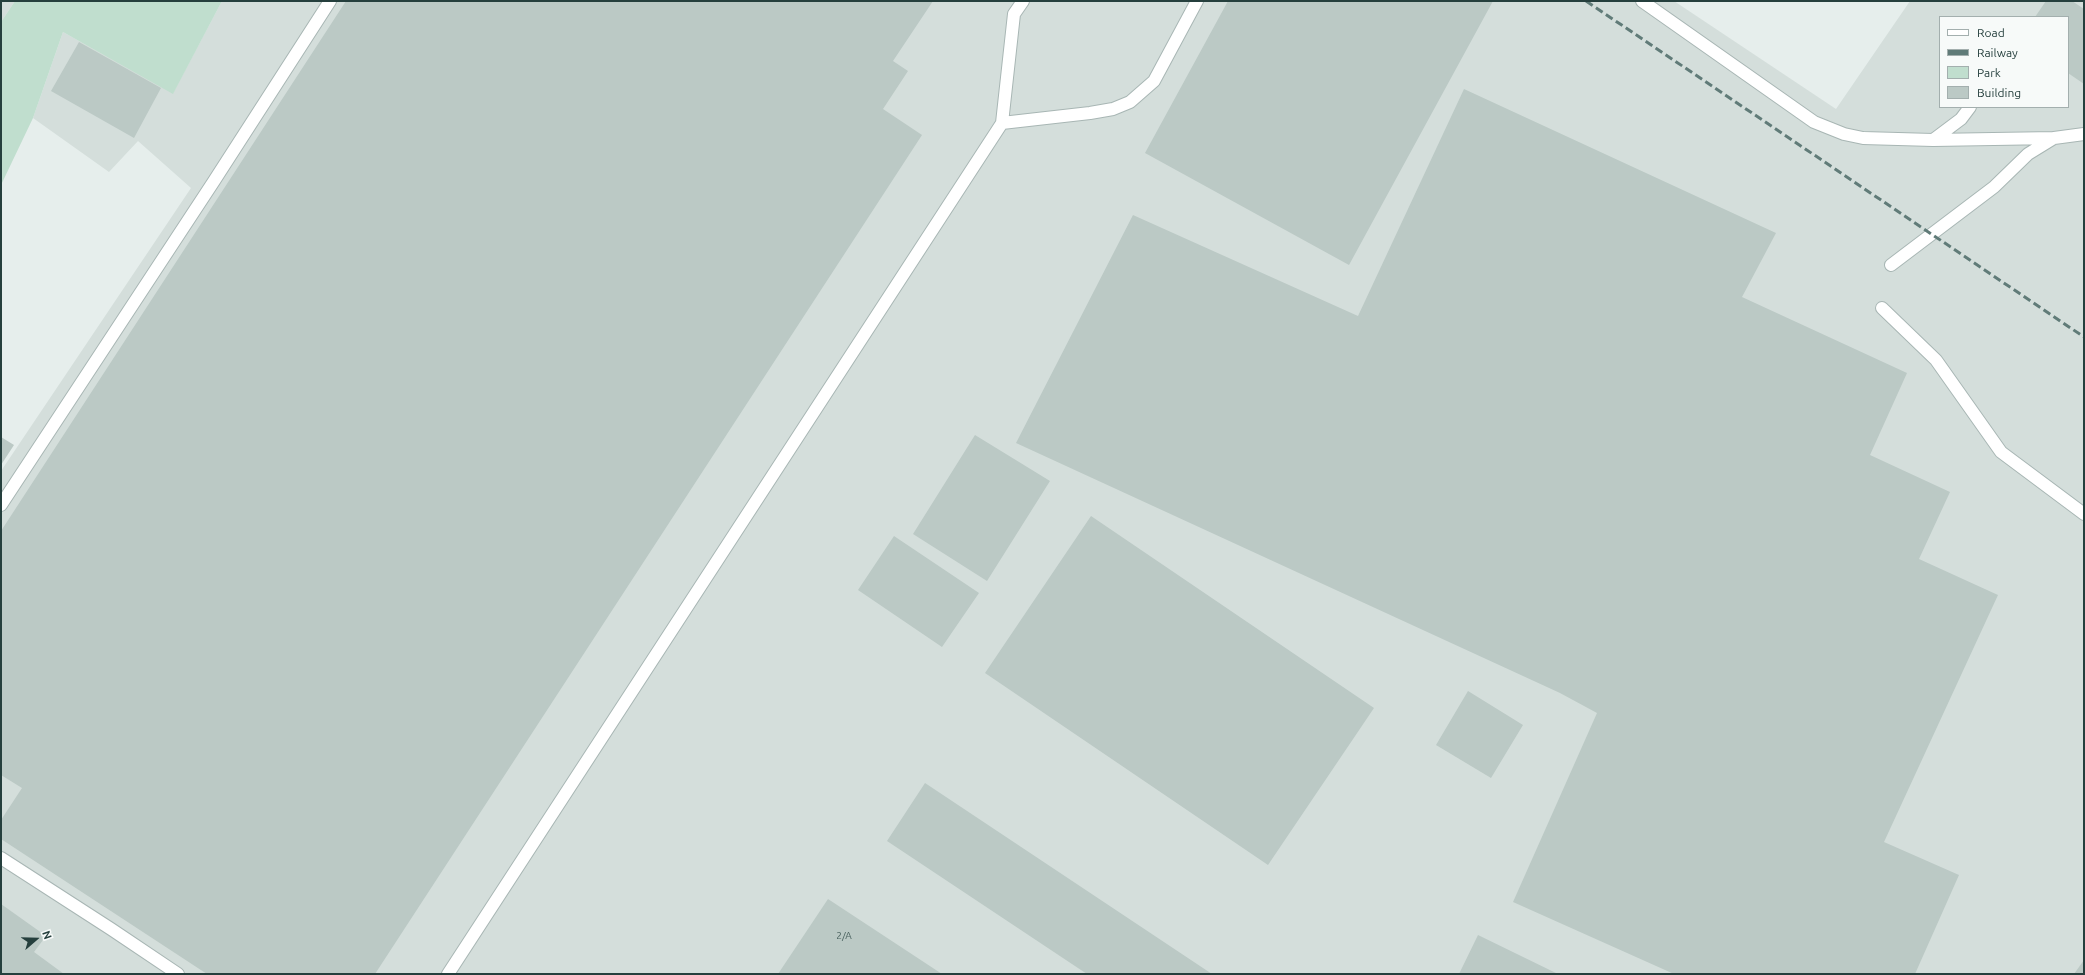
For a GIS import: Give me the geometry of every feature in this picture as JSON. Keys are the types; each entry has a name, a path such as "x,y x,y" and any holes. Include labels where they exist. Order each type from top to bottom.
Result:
{"lane":[{"path":"1,505 214,181 330,1"},
{"path":"448,974 1002,123 1014,14 1023,1"},
{"path":"1002,123 1090,113 1113,109 1130,102 1154,81 1197,1"},
{"path":"1642,1 1814,122 1844,134 1863,138 1933,140 2054,138 2084,134"},
{"path":"1933,140 1961,119 1969,108"},
{"path":"1891,266 1994,187 2028,154 2054,138"},
{"path":"1882,308 1936,360 2001,452 2084,514"},
{"path":"1,858 111,928 178,974"}],"shaded area":[{"path":"1,1 15,1 1,22"},
{"path":"222,1 1674,1 1836,109 1910,1 2084,1 2084,974 1,974 1,471 191,188 138,141 109,172 33,118 63,32 173,93"}],"green space":[{"path":"15,1 222,1 173,94 63,32 33,118 1,185 1,22"}],"building":[{"path":"346,1 933,1 893,61 908,71 883,109 922,135 375,974 207,974 1,839 1,820 22,788 1,775 1,531"},
{"path":"1228,1 1493,1 1349,265 1145,153"},
{"path":"2046,1 2072,1 2084,9 2084,84 2069,74 2069,16 2036,16"},
{"path":"79,42 161,88 134,138 51,91"},
{"path":"1464,89 1776,233 1742,297 1907,373 1870,455 1950,492 1919,559 1998,595 1884,842 1959,875 1915,974 1674,974 1513,902 1597,713 1560,693 1016,443 1133,215 1358,316"},
{"path":"975,435 1050,481 987,581 913,534"},
{"path":"1,437 14,445 1,465"},
{"path":"1091,516 1374,708 1268,865 985,673"},
{"path":"894,536 979,593 942,647 858,590"},
{"path":"1468,691 1523,725 1491,778 1436,745"},
{"path":"925,783 1212,974 1087,974 887,841"},
{"path":"828,899 942,974 778,974"},
{"path":"1,904 46,936 34,952 64,974 1,974"},
{"path":"1478,935 1558,974 1459,974"},
{"path":"2084,960 2084,974 2074,974"}],"railway":[{"path":"1586,1 2084,337"}]}
